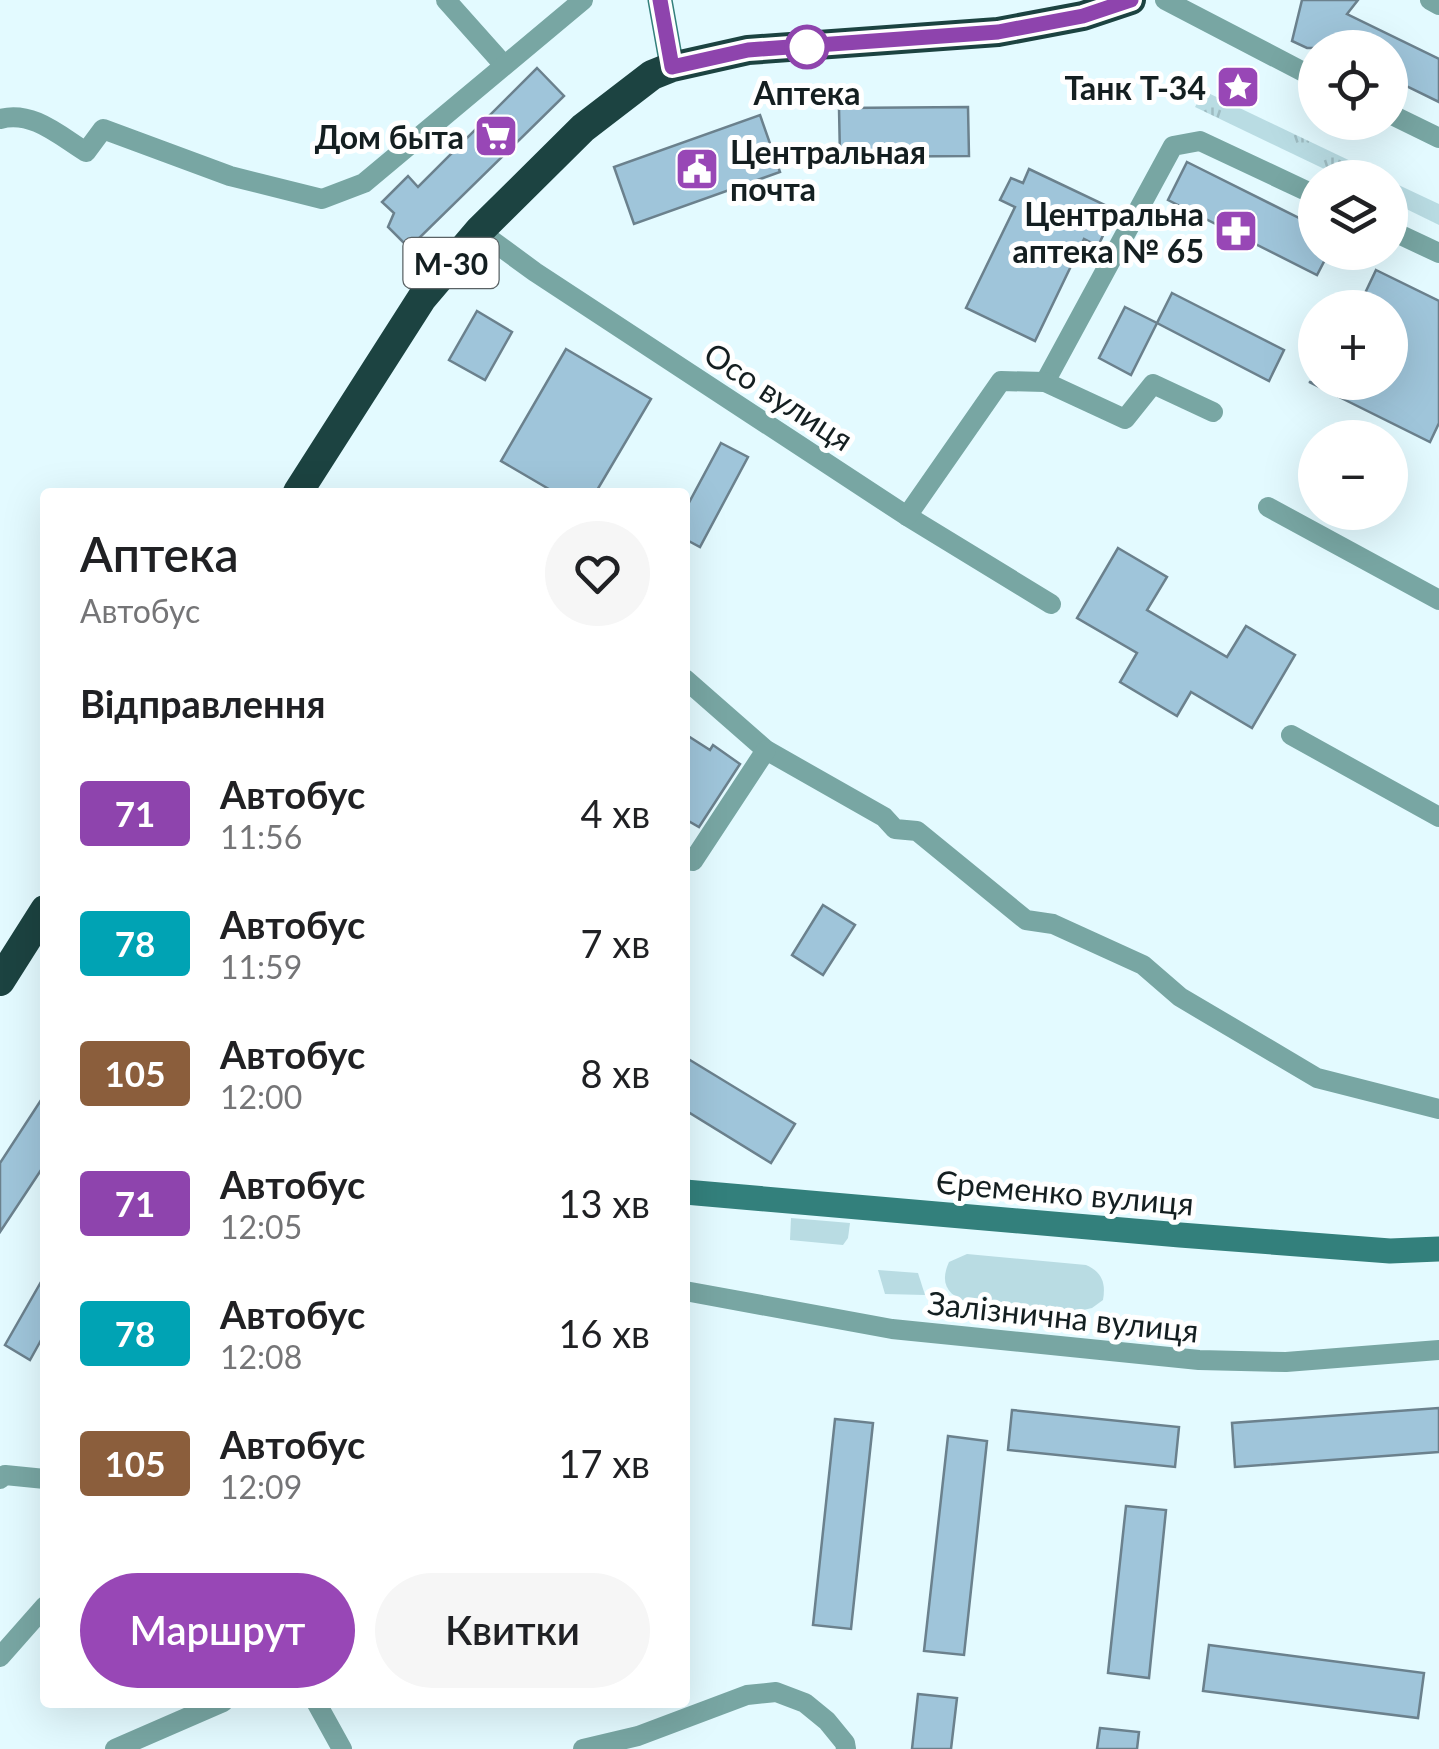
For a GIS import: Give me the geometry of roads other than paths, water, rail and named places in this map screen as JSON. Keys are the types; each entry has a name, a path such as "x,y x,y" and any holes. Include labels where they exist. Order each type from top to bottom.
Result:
{"highway":[{"name":"М-30","path":"301,488 422,298 478,231 583,128 662,71 748,50 998,32 1083,16 1131,0"},
{"path":"0,982 40,931"}],"street":[{"path":"446,0 504,65"},
{"path":"0,119 10,116 34,120 86,152 103,129 230,176 322,199 364,182 583,0"},
{"path":"660,0 662,71"},
{"path":"1164,0 1298,69"},
{"path":"1430,0 1439,5"},
{"path":"1408,123 1439,138"},
{"path":"1045,382 1173,146 1200,141 1298,187"},
{"name":"Осо вулиця","path":"478,231 907,516 1051,604"},
{"path":"1408,238 1439,252"},
{"path":"907,516 1000,382 1045,382 1125,420 1153,384 1214,412"},
{"path":"1268,507 1439,600"},
{"path":"690,684 766,750 884,817 895,829 917,831 1026,920 1053,924 1142,966 1180,997 1316,1078 1439,1109"},
{"path":"1291,736 1439,817"},
{"path":"690,860 766,750"},
{"name":"Єременко вулиця","path":"690,1192 1390,1251 1439,1249"},
{"name":"Залізнична вулиця","path":"690,1292 892,1329 1198,1360 1286,1362 1439,1350"},
{"path":"2,1477 40,1480"},
{"path":"0,1657 40,1612"},
{"path":"583,1749 638,1736 747,1695 776,1692 805,1703 828,1721 846,1746"},
{"path":"115,1749 208,1708"},
{"path":"319,1708 342,1749"}],"place":[{"name":"Аптека","path":"807,47"},
{"name":"Танк Т-34","path":"1238,87"},
{"name":"Дом быта","path":"496,136"},
{"name":"Центральная почта","path":"697,169"},
{"name":"Центральна аптека № 65","path":"1236,231"}]}
